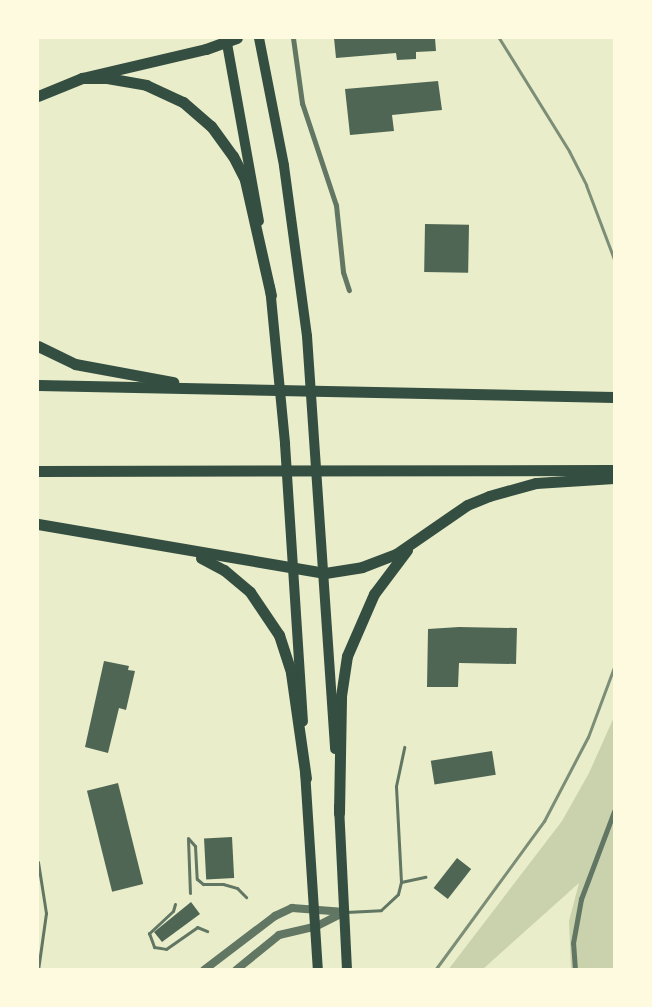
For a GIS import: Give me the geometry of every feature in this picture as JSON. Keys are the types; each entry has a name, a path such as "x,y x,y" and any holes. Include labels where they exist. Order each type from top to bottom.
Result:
{"highway":[{"path":"38,96 82,78 230,39"},
{"path":"82,78 146,85 183,102 211,126 233,156 245,180 271,295"},
{"path":"38,346 75,364 101,371 210,389"},
{"path":"38,385 614,397"},
{"path":"38,471 355,470 609,474"},
{"path":"38,524 294,570 325,573 370,565 412,544 438,523 489,496 536,483 609,474"},
{"path":"339,813 341,696 347,656 374,594 412,544"},
{"path":"178,550 224,570 250,592 271,620 285,648 291,673 306,778"}],"main road":[{"path":"259,38 284,166 307,336 325,573 347,970"},
{"path":"230,39 271,295 294,570 318,970"}],"street":[{"path":"293,38 294,66 302,103 336,205 343,272 349,290"},
{"path":"575,970 573,942 581,898 614,811"},
{"path":"204,970 275,916 292,908 314,908 345,912"},
{"path":"236,970 279,935 315,927 345,912"},
{"path":"214,970 219,958"}],"lane":[{"path":"345,912 384,908 396,897 401,882 395,793 404,747"},
{"path":"190,893 188,838 195,846 197,879 203,884 224,884 237,888 246,898"},
{"path":"38,862 46,913 38,970"},
{"path":"401,882 425,877"},
{"path":"175,904 174,911 149,933 154,947 166,949 198,927 207,931"}],"green space":[{"path":"614,717 614,969 571,969 569,921 579,883 483,969 448,970 562,821 589,773"}],"building":[{"path":"334,38 435,38 436,51 416,52 416,59 397,60 396,53 336,58"},
{"path":"438,81 442,110 392,115 394,131 350,135 345,89"},
{"path":"425,224 469,225 468,273 424,272"},
{"path":"459,627 517,628 516,664 459,663 458,687 427,687 428,629"},
{"path":"104,661 129,666 128,670 135,671 126,710 119,708 108,753 85,747"},
{"path":"492,751 496,775 435,784 431,761"},
{"path":"118,783 143,884 112,892 87,791"},
{"path":"232,837 234,878 206,879 204,838"},
{"path":"457,858 471,869 448,899 434,888"},
{"path":"191,902 200,914 162,942 154,932"}],"railway":[{"path":"499,38 569,151 586,185 614,259"},
{"path":"435,970 544,821 588,737 614,667"}]}
